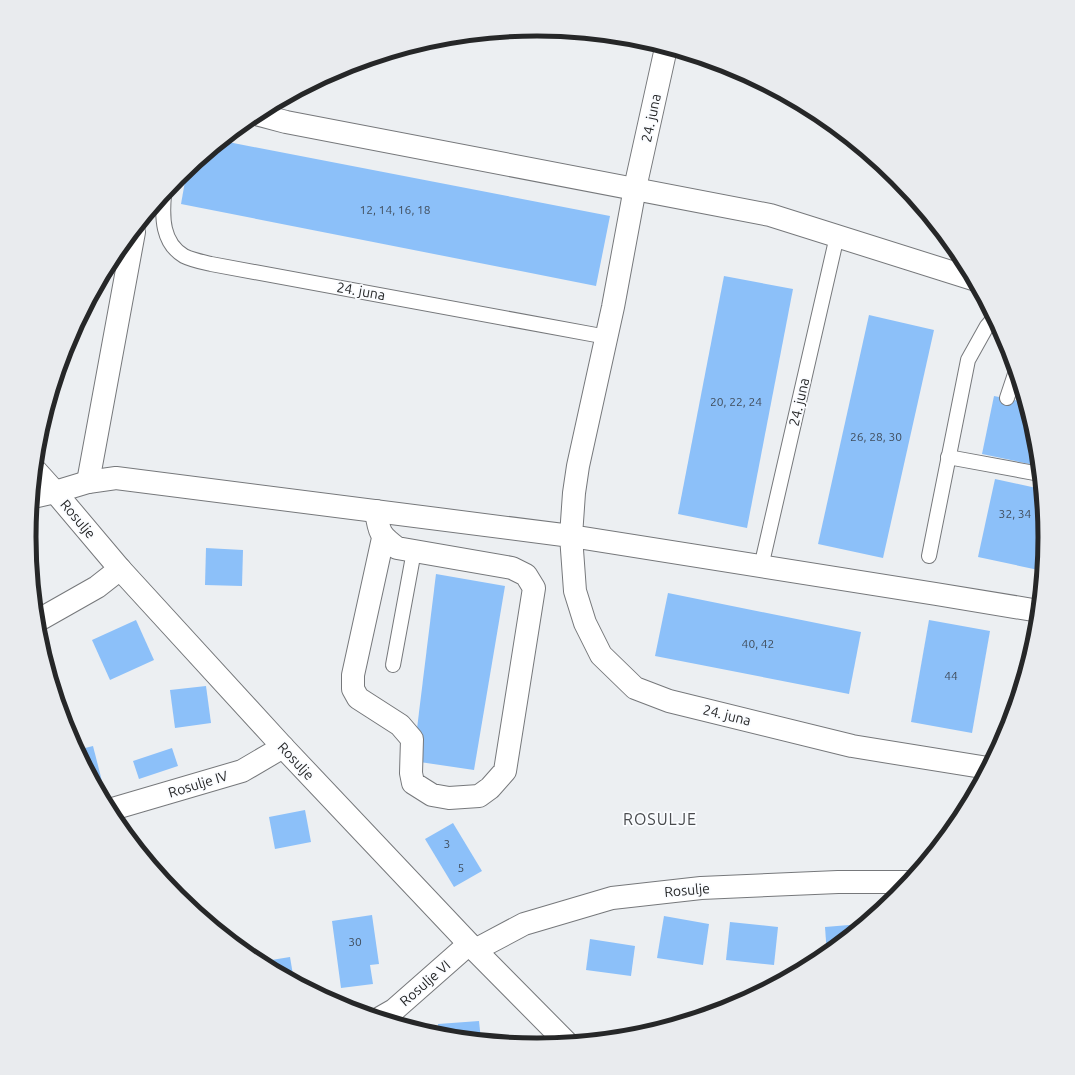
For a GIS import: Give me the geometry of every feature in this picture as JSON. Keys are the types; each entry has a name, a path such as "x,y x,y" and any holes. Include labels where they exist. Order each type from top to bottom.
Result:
{"street":[{"name":"24. juna","path":"665,53 574,493 571,536 575,591 585,623 601,655 635,688 669,701 852,746 983,767"},
{"path":"266,116 770,215 965,277"},
{"path":"88,482 132,244"},
{"name":"Rosulje","path":"40,475 120,569 283,746 472,947 562,1038"},
{"path":"38,496 88,482 116,478 571,536 1034,610"},
{"path":"376,511 378,529 383,538 397,548 512,568 526,575 534,588 505,771 490,788 479,796 449,798 432,795 413,783 411,774 412,739 400,725 358,698 353,689 353,675 383,538"},
{"path":"43,618 97,587 120,569"},
{"name":"Rosulje IV","path":"116,808 242,770 283,746"},
{"name":"Rosulje","path":"472,947 524,924 612,898 702,888 838,882 902,882"},
{"name":"Rosulje VI","path":"385,1015 394,1010 472,947"}],"lane":[{"name":"24. juna","path":"164,203 163,219 166,235 170,243 177,251 193,259 211,264 607,336"},
{"name":"24. juna","path":"761,567 837,236"},
{"path":"929,556 968,360 990,323"},
{"path":"1007,398 1013,380"},
{"path":"948,457 999,462 1035,473"},
{"path":"393,665 414,551"}],"building":[{"path":"229,142 610,216 596,286 181,204 185,181 207,160"},
{"path":"724,276 793,289 747,528 678,514"},
{"path":"869,315 934,330 883,558 818,544"},
{"path":"994,396 1020,401 1034,465 982,454"},
{"path":"995,479 1036,488 1039,538 1038,570 978,557"},
{"path":"206,548 243,550 242,586 205,585"},
{"path":"436,574 505,586 474,770 413,761"},
{"path":"668,593 861,632 849,694 655,656"},
{"path":"136,620 154,660 110,680 92,640"},
{"path":"929,620 990,631 972,733 911,722"},
{"path":"206,686 211,723 175,728 170,690"},
{"path":"93,746 104,789 88,759 83,748"},
{"path":"172,748 178,766 139,779 133,761"},
{"path":"305,810 311,842 275,849 269,817"},
{"path":"453,823 482,871 454,887 425,839"},
{"path":"372,915 379,964 370,965 373,984 341,988 332,921"},
{"path":"664,916 709,924 703,965 657,958"},
{"path":"730,922 778,927 774,965 726,960"},
{"path":"856,924 826,947 825,927"},
{"path":"590,939 635,946 631,976 586,970"},
{"path":"290,957 293,975 287,972 269,960"},
{"path":"479,1021 481,1036 438,1029 438,1024"}],"district":[{"name":"ROSULJE","path":"660,819"}]}
